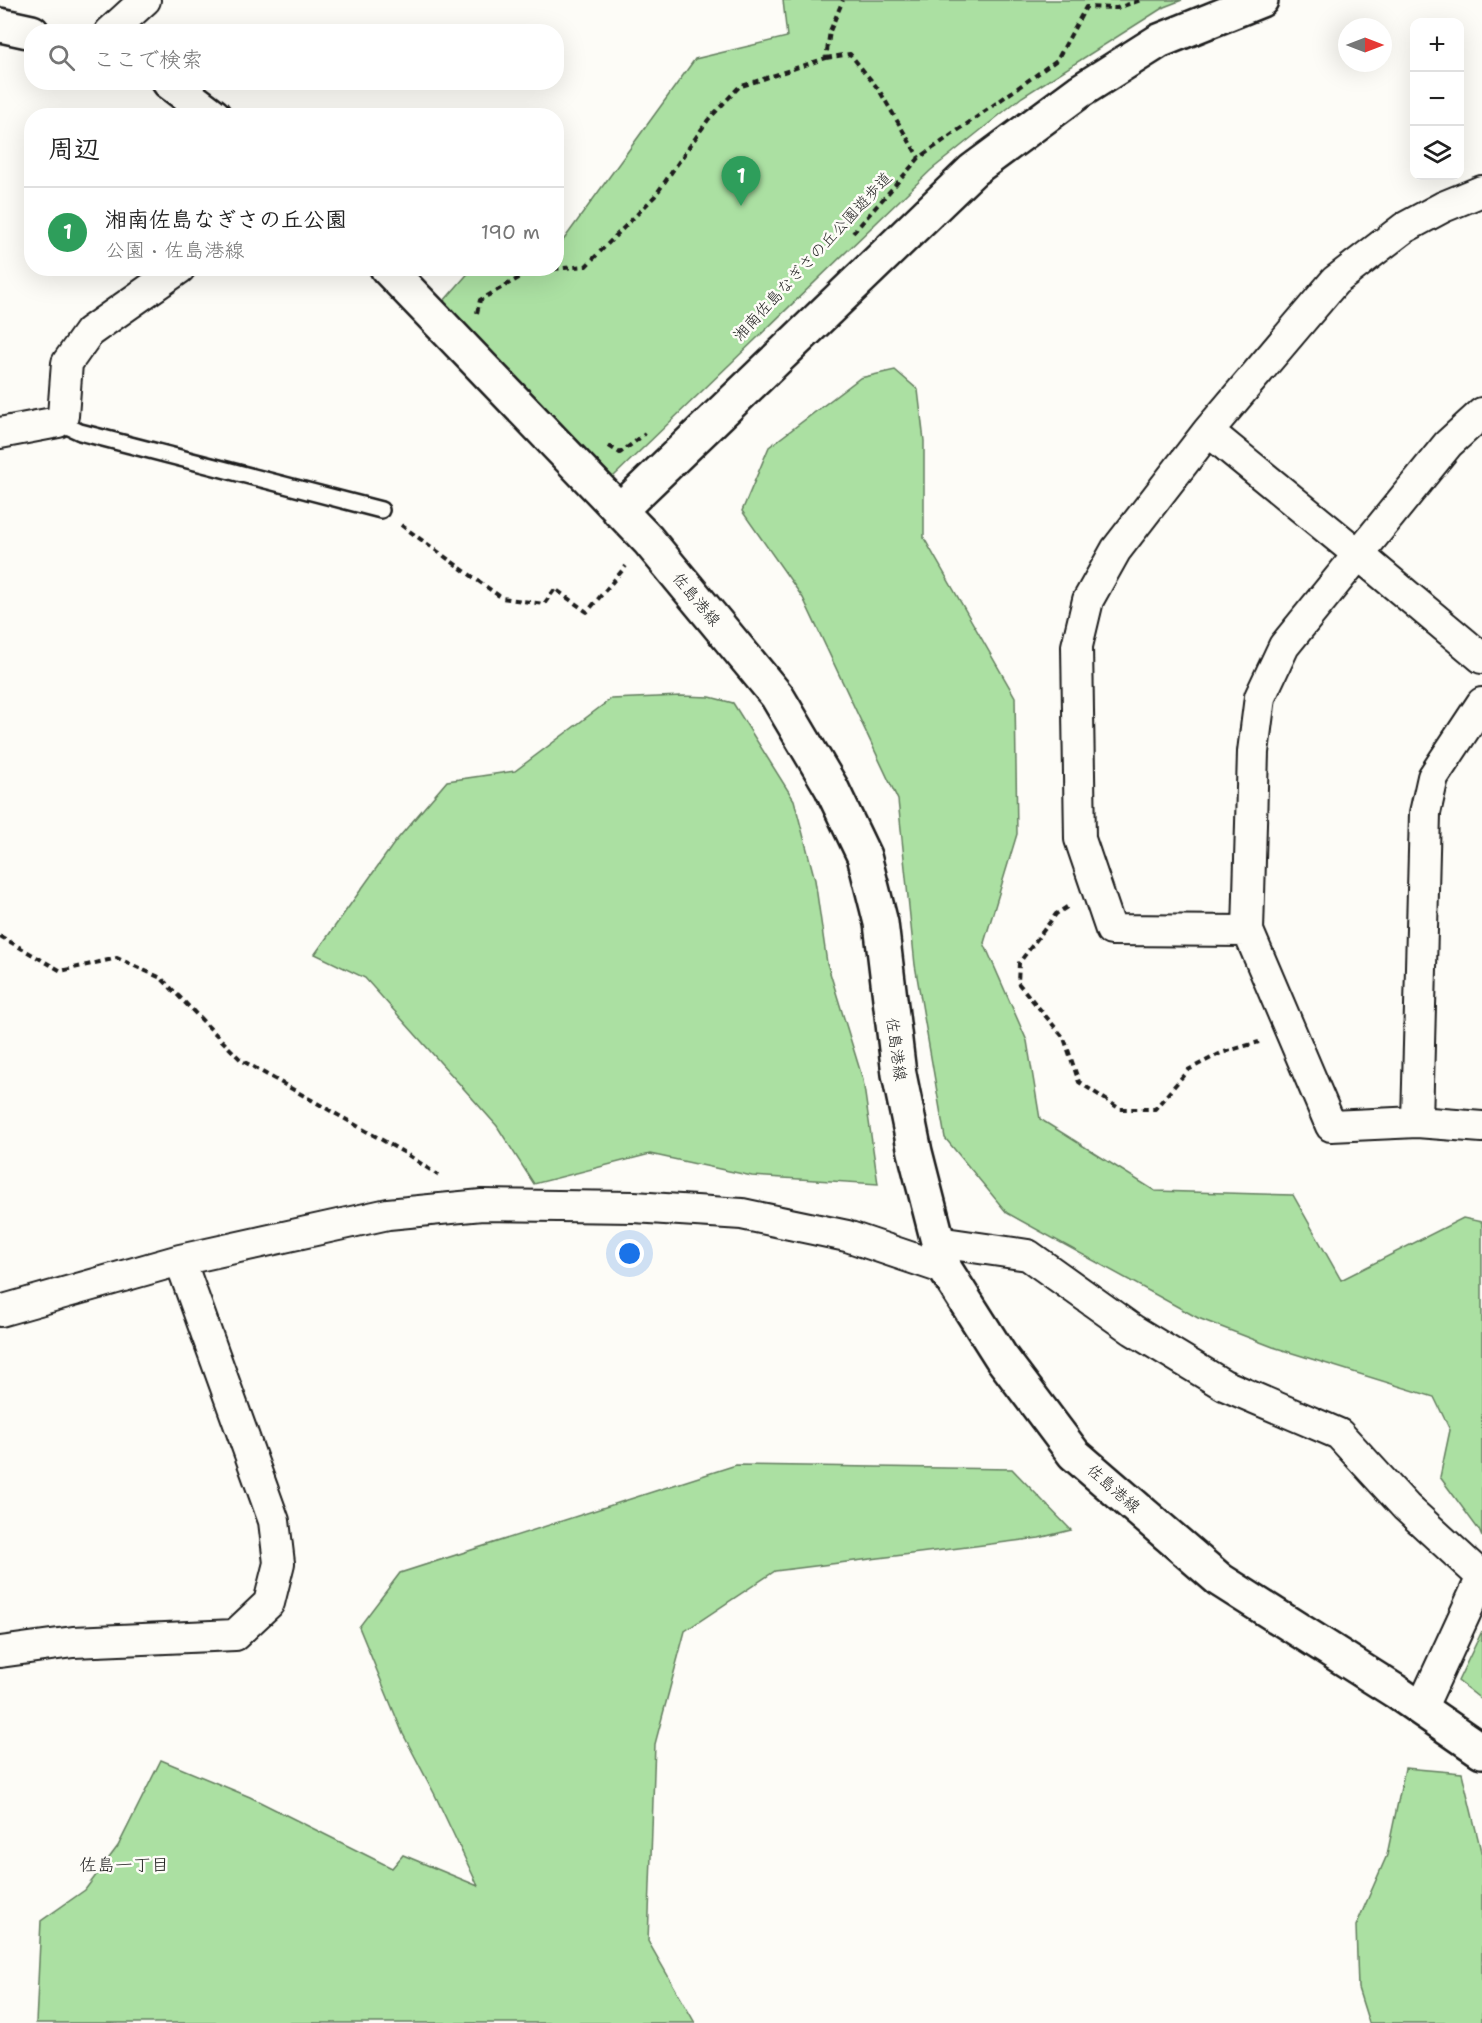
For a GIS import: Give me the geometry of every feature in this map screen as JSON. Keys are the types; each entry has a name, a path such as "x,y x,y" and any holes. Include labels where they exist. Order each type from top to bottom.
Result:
{"main road":[{"path":"619,511 972,170 1080,91 1159,41 1261,0"},
{"path":"0,25 24,30"},
{"path":"180,90 203,108"},
{"name":"佐島港線","path":"395,276 648,540 777,696 831,787 864,856 881,923 899,1074 915,1152 942,1256 1001,1357 1074,1454 1220,1580 1421,1709 1482,1751"}],"street":[{"path":"119,24 145,0"},
{"path":"1248,931 1111,930 1080,840 1077,646 1088,600 1116,550 1208,431 1335,281 1404,228 1443,207 1482,191"},
{"path":"0,433 58,422 63,416 67,363 89,332 169,276"},
{"path":"1482,413 1448,444 1284,646 1260,697 1253,752 1248,931 1331,1126 1417,1122 1482,1126"},
{"path":"1208,431 1482,658"},
{"path":"1417,1122 1425,813 1433,777 1482,703"},
{"path":"0,1311 180,1260 388,1214 482,1205 634,1207 742,1214 942,1256 1028,1256 1133,1330 1224,1385 1339,1434 1406,1507 1482,1577 1421,1709"},
{"path":"0,1652 73,1642 235,1635 269,1603 279,1563 274,1521 180,1260"}],"lane":[{"path":"58,422 80,432 381,510"}],"path":[{"path":"826,57 830,31 843,0"},
{"path":"1084,0 1086,7 1117,8 1141,0"},
{"name":"湘南佐島なぎさの丘公園遊歩道","path":"851,234 920,158 1057,60 1086,7"},
{"path":"564,268 586,266 656,195 708,120 739,87 826,57 850,54 879,90 920,158"},
{"path":"475,320 480,300 522,276"},
{"path":"600,441 620,453 648,431"},
{"path":"381,510 502,598 544,604 555,589 587,612 648,540"},
{"path":"1102,904 1070,905 1056,914 1019,963 1018,983 1064,1038 1079,1082 1120,1109 1155,1109 1188,1070 1221,1053 1291,1033"},
{"path":"0,936 60,970 117,958 161,978 241,1060 405,1153 482,1205"}],"green space":[{"path":"783,0 1182,0 1164,7 1022,97 931,170 613,477 443,302 466,276 564,276 564,239 695,59 787,37"},
{"path":"895,370 918,390 924,441 924,538 1015,697 1017,834 984,943 1027,1041 1040,1119 1155,1191 1293,1195 1341,1280 1463,1218 1482,1222 1482,1537 1440,1477 1450,1430 1434,1397 1273,1347 1198,1318 1007,1213 945,1138 915,965 898,800 803,598 742,511 769,447 860,378"},
{"path":"710,697 733,703 794,800 815,880 827,963 863,1080 878,1184 752,1176 650,1154 534,1184 497,1126 365,978 315,954 395,842 447,781 515,771 611,699"},
{"path":"736,1465 1012,1469 1071,1530 1039,1538 775,1571 685,1631 655,1744 648,1941 695,2023 36,2023 41,1921 85,1890 118,1846 161,1760 250,1797 392,1868 403,1855 478,1886 403,1734 359,1627 400,1573"},
{"path":"1482,1631 1482,1700 1458,1681"},
{"path":"1405,1768 1462,1773 1482,1855 1482,2023 1369,2023 1358,1988 1356,1926 1387,1855"}],"place":[{"name":"湘南佐島なぎさの丘公園","path":"741,206"}],"district":[{"name":"佐島一丁目","path":"124,1865"}]}
